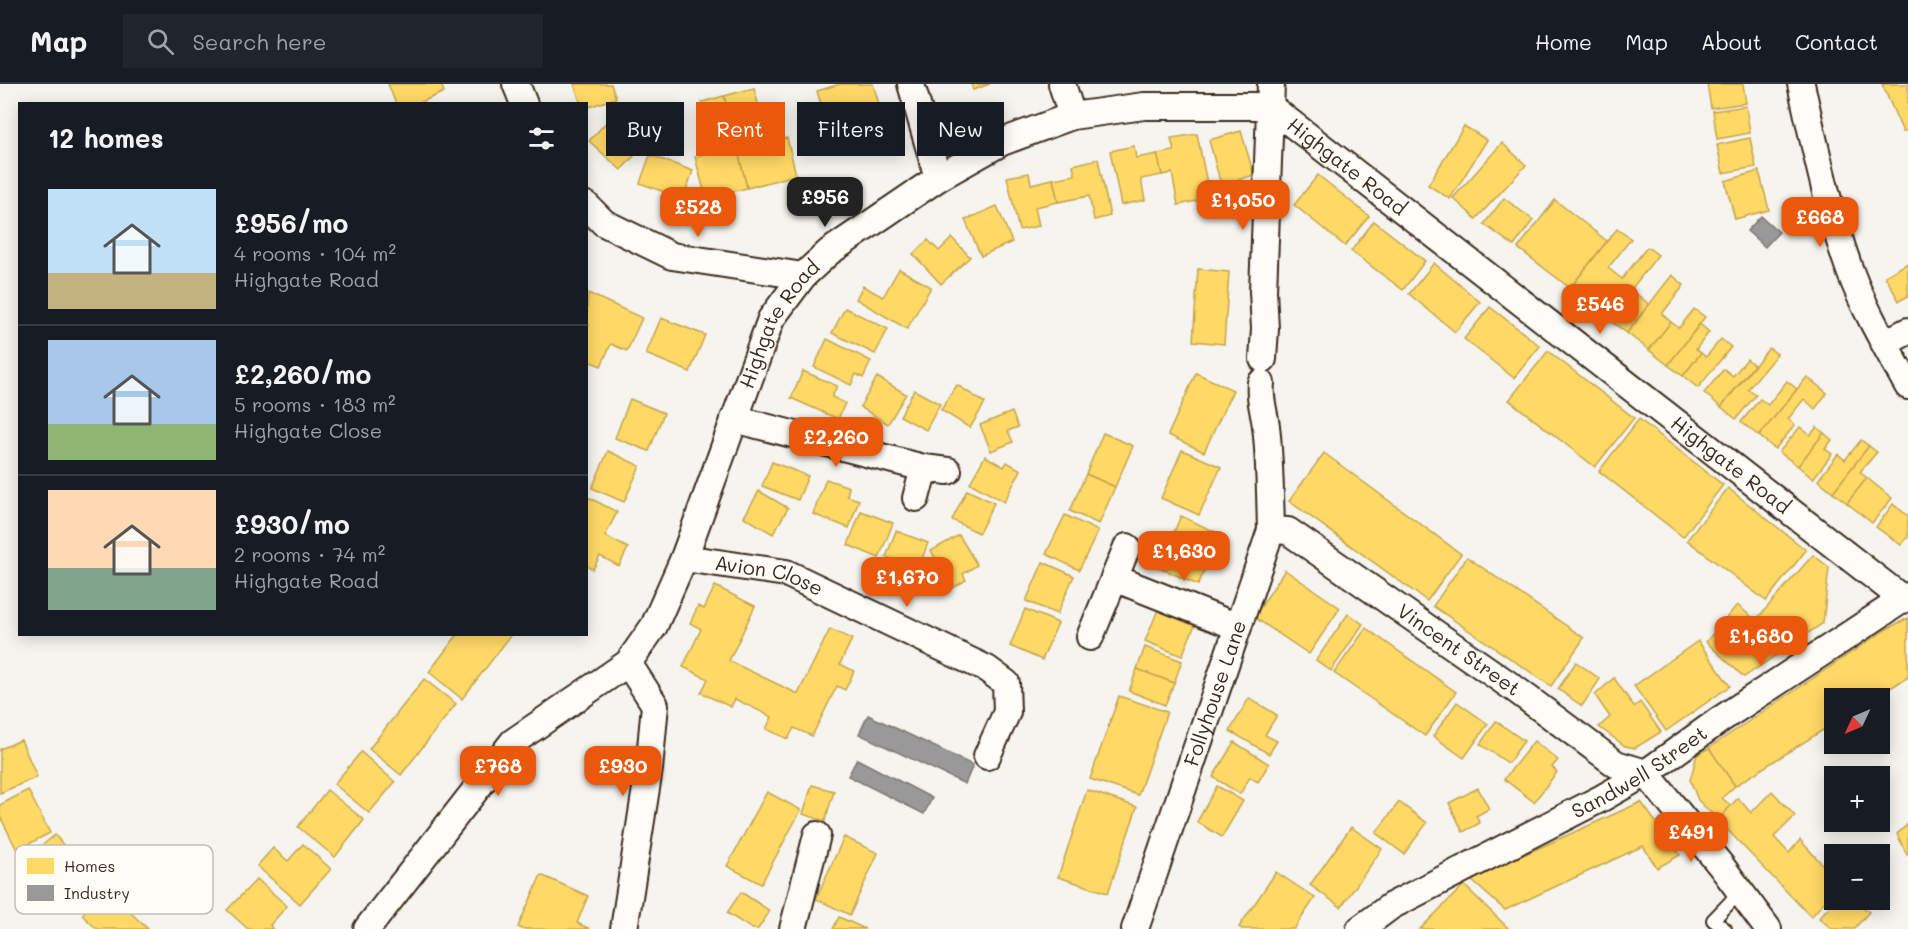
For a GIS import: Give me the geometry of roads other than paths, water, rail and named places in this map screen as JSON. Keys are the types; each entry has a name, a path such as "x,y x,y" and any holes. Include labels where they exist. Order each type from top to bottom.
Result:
{"street":[{"path":"516,84 523,102"},
{"path":"911,84 938,178"},
{"path":"1062,84 1072,116"},
{"path":"1801,84 1825,192 1851,273 1908,386"},
{"name":"Highgate Road","path":"628,663 654,626 684,558 771,319 803,276 829,252 938,178 1002,142 1072,116 1144,106 1270,95 1906,597"},
{"name":"Follyhouse Lane","path":"1135,929 1271,530 1269,462 1260,392 1265,329 1263,291 1270,95"},
{"path":"588,207 604,223 672,256 803,276"},
{"path":"1885,343 1908,331"},
{"path":"734,419 936,469 916,498"},
{"name":"Vincent Street","path":"1271,530 1288,531 1496,676 1616,764 1646,773"},
{"path":"1090,637 1127,547"},
{"name":"Avion Close","path":"684,558 786,573 987,669 1005,683 1007,712 987,756"},
{"path":"1114,578 1238,627"},
{"name":"Sandwell Street","path":"1360,929 1391,906 1602,798 1646,773 1721,719 1906,597"},
{"path":"367,929 513,742 628,663 655,705 649,769 624,929"},
{"path":"1646,773 1768,929"},
{"path":"793,929 817,835"}],"lane":[{"path":"1725,929 1713,920 1740,892"}]}
